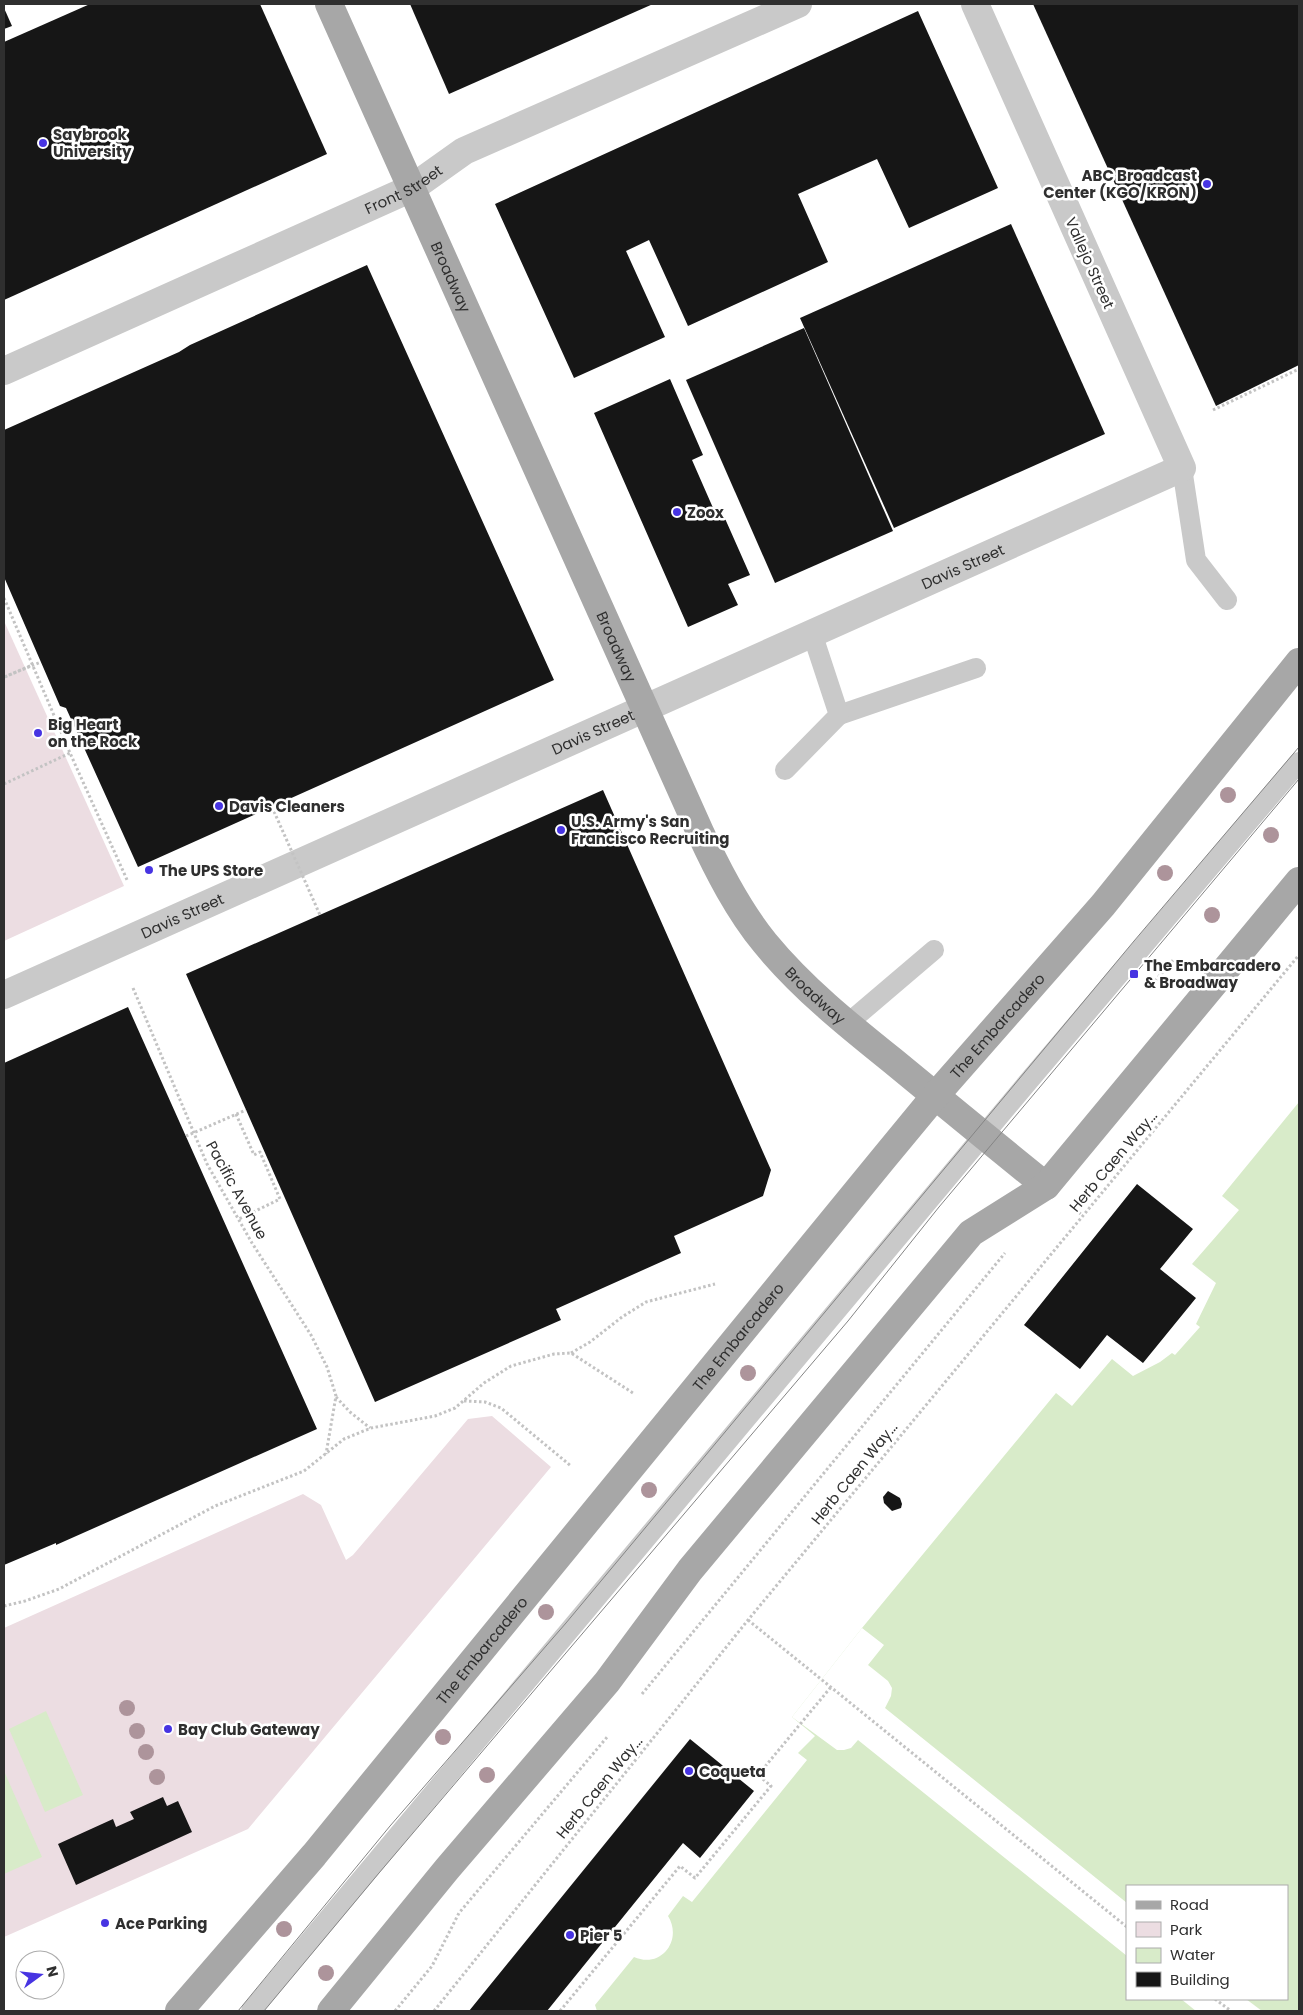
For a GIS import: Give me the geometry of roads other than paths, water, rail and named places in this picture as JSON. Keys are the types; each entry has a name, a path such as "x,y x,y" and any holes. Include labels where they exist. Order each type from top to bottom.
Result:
{"main road":[{"name":"Broadway","path":"329,4 717,869 739,906 764,942 791,973 847,1024 1046,1186"},
{"name":"The Embarcadero","path":"179,2011 314,1855 935,1096 1103,905 1299,662"},
{"path":"330,2011 447,1869 607,1682 690,1570 971,1233 1046,1186 1299,881"}],"street":[{"name":"Front Street","path":"4,370 412,188 464,151 798,4"},
{"name":"Vallejo Street","path":"975,4 1182,468"},
{"name":"Davis Street","path":"4,995 1182,468"}],"lane":[{"path":"1182,468 1196,560 1227,600"},
{"path":"812,633 839,715"},
{"path":"785,770 839,715 976,668"},
{"path":"251,2011 984,1135 1299,762"},
{"path":"847,1024 934,950"}],"water":[{"path":"1299,1102 1299,2011 597,2011 595,2005 634,1957 644,1960 653,1959 661,1956 667,1950 673,1934 668,1916 683,1896 692,1902 807,1760 798,1753 815,1736 792,1717 862,1628 1056,1393 1072,1406 1112,1359 1133,1376 1160,1362 1172,1353 1175,1355 1200,1327 1196,1324 1216,1283 1192,1264 1239,1210 1222,1196"},
{"path":"46,1711 83,1795 45,1812 9,1729"},
{"path":"4,1771 42,1857 4,1874"}],"tram line":[{"path":"238,2011 390,1826 566,1623 1134,941 1299,747"},
{"path":"264,2011 848,1321 939,1207 1299,779"}],"place":[{"name":"Saybrook University","path":"43,143"},
{"name":"ABC Broadcast Center (KGO/KRON)","path":"1207,184"},
{"name":"Zoox","path":"677,512"},
{"name":"Big Heart on the Rock","path":"38,733"},
{"name":"Davis Cleaners","path":"219,806"},
{"name":"U.S. Army's San Francisco Recruiting","path":"561,830"},
{"name":"The UPS Store","path":"149,870"},
{"name":"The Embarcadero & Broadway","path":"1134,974"},
{"name":"Bay Club Gateway","path":"168,1729"},
{"name":"Coqueta","path":"689,1771"},
{"name":"Ace Parking","path":"105,1923"},
{"name":"Pier 5","path":"570,1935"}]}
